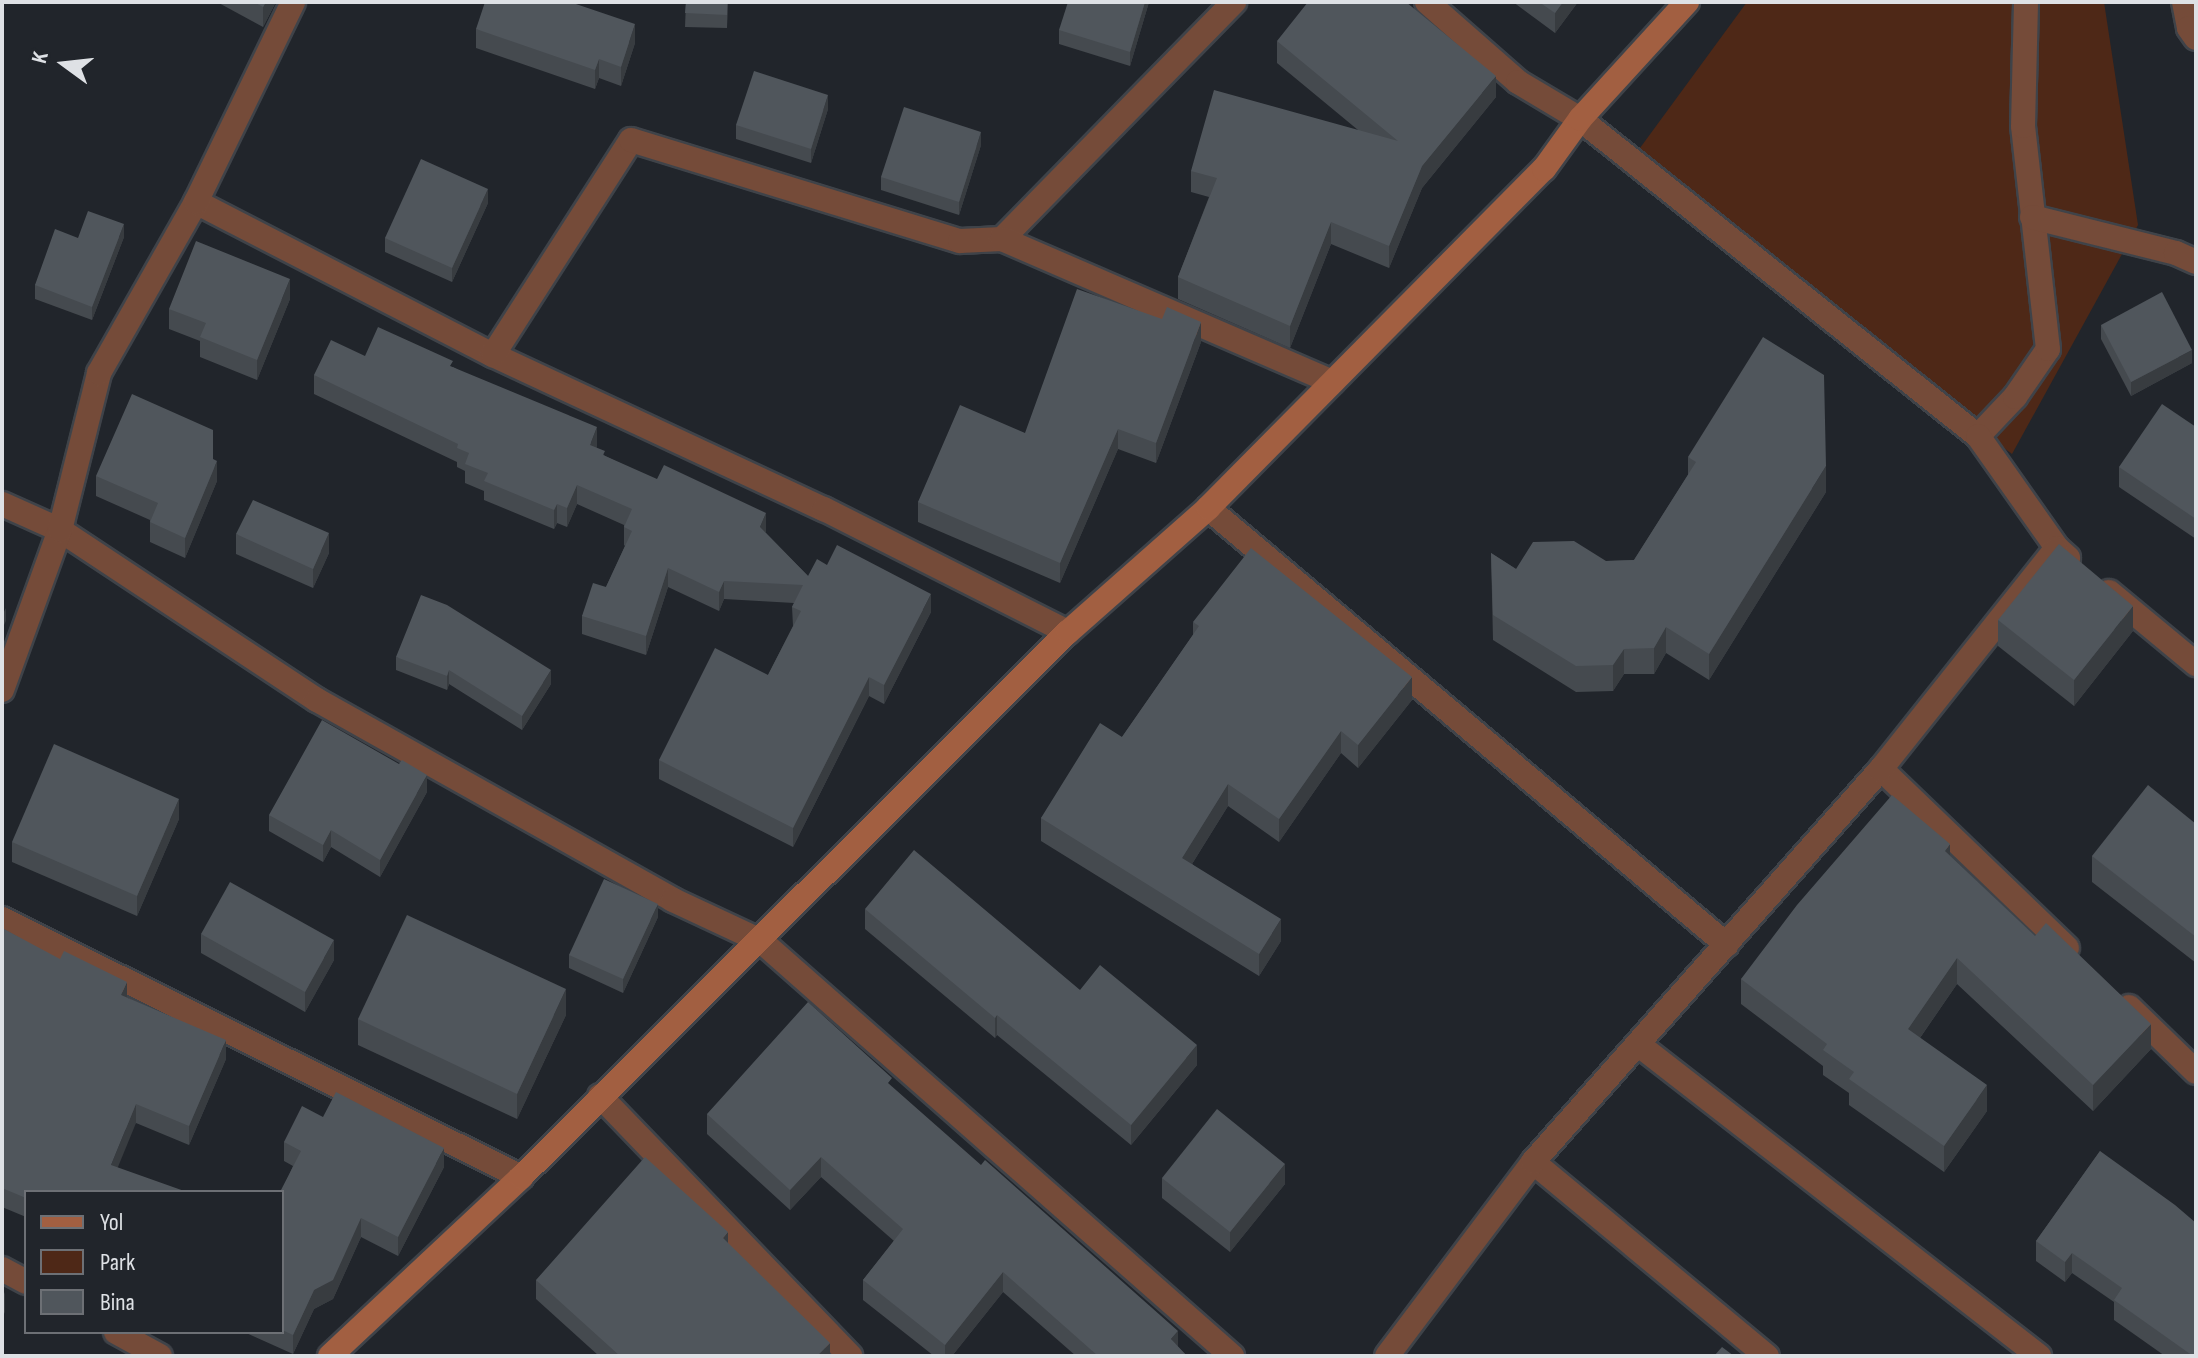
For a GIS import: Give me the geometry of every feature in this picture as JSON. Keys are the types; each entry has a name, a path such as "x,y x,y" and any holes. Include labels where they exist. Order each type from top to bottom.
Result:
{"main road":[{"path":"330,1356 521,1177 1068,632 1208,508 1544,169 1580,119 1687,2"}],"street":[{"path":"2,690 60,530 99,373 196,202 293,2"},
{"path":"1002,239 1234,2"},
{"path":"1427,2 1518,82 1580,119 1978,436 2057,548 2196,664"},
{"path":"1978,436 2015,397 2048,349 2023,126 2026,2"},
{"path":"2184,2 2189,28 2196,38"},
{"path":"493,355 631,140 960,241 1002,239 1332,382"},
{"path":"196,202 493,355 824,509 1068,632"},
{"path":"2032,217 2176,253 2196,262"},
{"path":"2,504 60,530 317,700 673,900 761,941 1232,1356"},
{"path":"1208,508 1727,945"},
{"path":"1387,1356 1533,1162 1881,769 2057,548"},
{"path":"1881,769 2083,964"},
{"path":"2,919 521,1177"},
{"path":"2106,985 2196,1072"},
{"path":"1639,1045 2039,1356"},
{"path":"600,1096 850,1356"},
{"path":"1533,1162 1767,1356"},
{"path":"2,1269 24,1281"},
{"path":"120,1334 160,1356"}],"green space":[{"path":"1747,2 2104,2 2138,225 2012,454 1629,163"}],"building":[{"path":"485,2 570,2 635,24 621,67 599,59 595,70 476,29"},
{"path":"686,2 727,2 727,15 685,13"},
{"path":"1068,2 1145,2 1130,52 1059,30"},
{"path":"1308,2 1406,2 1496,76 1422,166 1389,246 1331,222 1290,326 1178,277 1217,178 1191,171 1214,90 1398,141 1277,41"},
{"path":"1539,2 1563,2 1555,13"},
{"path":"754,71 828,95 811,149 736,125"},
{"path":"904,107 981,132 959,202 881,177"},
{"path":"421,159 488,189 452,268 385,238"},
{"path":"88,211 124,224 92,307 35,285 55,229 78,238"},
{"path":"196,241 290,279 257,360 200,337 206,323 169,309"},
{"path":"1077,289 1162,319 1167,307 1201,322 1156,443 1118,429 1060,563 918,502 960,405 1025,433"},
{"path":"2162,292 2192,350 2131,382 2101,325"},
{"path":"378,327 453,361 450,366 597,427 590,445 605,451 603,455 657,479 664,465 766,513 760,527 808,576 817,559 827,565 837,545 931,594 884,685 869,677 793,828 659,760 715,648 768,675 801,611 792,607 803,585 724,581 719,592 668,568 646,636 582,616 593,583 606,587 632,531 624,527 632,509 577,485 567,508 557,504 554,510 484,481 488,473 465,464 469,453 457,448 458,444 314,375 331,340 365,356"},
{"path":"1763,337 1824,375 1826,466 1709,654 1666,627 1654,648 1624,649 1613,665 1576,666 1493,615 1491,553 1516,569 1533,542 1574,541 1606,561 1634,560 1696,462 1688,457"},
{"path":"132,394 213,430 213,459 217,461 185,538 150,522 158,503 96,476"},
{"path":"2162,404 2196,427 2196,519 2119,467"},
{"path":"253,500 329,533 313,569 236,534"},
{"path":"2059,544 2133,606 2074,680 1998,620"},
{"path":"1251,548 1412,677 1358,745 1341,731 1279,819 1228,784 1182,858 1281,919 1259,954 1041,818 1100,723 1122,737 1199,626 1193,622"},
{"path":"421,595 447,605 551,670 522,716 449,670 447,676 396,657"},
{"path":"322,720 399,764 402,760 427,775 380,860 331,830 323,845 269,815"},
{"path":"54,744 179,799 137,896 12,842"},
{"path":"2148,785 2196,824 2196,937 2092,856"},
{"path":"1892,795 1950,844 1945,851 2035,936 2046,923 2151,1024 2093,1085 1957,958 1908,1029 1987,1085 1944,1146 1849,1079 1854,1072 1823,1050 1827,1044 1741,979 1797,905"},
{"path":"914,850 1080,990 1100,965 1197,1045 1131,1125 997,1015 995,1018 865,909"},
{"path":"604,879 658,904 623,979 569,955"},
{"path":"230,882 334,940 305,992 201,934"},
{"path":"407,915 566,989 517,1094 358,1019"},
{"path":"2,928 60,959 64,951 127,982 121,995 226,1040 189,1126 136,1104 111,1165 181,1190 24,1190 24,1197 2,1188"},
{"path":"808,1002 892,1078 888,1083 981,1165 985,1160 1178,1331 1171,1339 1187,1356 1098,1356 1003,1272 945,1345 863,1280 903,1229 821,1157 790,1190 707,1114"},
{"path":"336,1092 444,1148 398,1237 361,1218 333,1280 314,1290 293,1335 284,1331 284,1190 281,1190 301,1151 284,1142 302,1106 323,1117"},
{"path":"1217,1109 1285,1164 1230,1232 1162,1178"},
{"path":"2100,1151 2196,1223 2196,1356 2114,1300 2122,1288 2072,1253 2065,1262 2036,1241"},
{"path":"645,1157 728,1232 723,1238 830,1343 817,1356 620,1356 536,1280"},
{"path":"1722,1347 1734,1356 1714,1356"}]}
